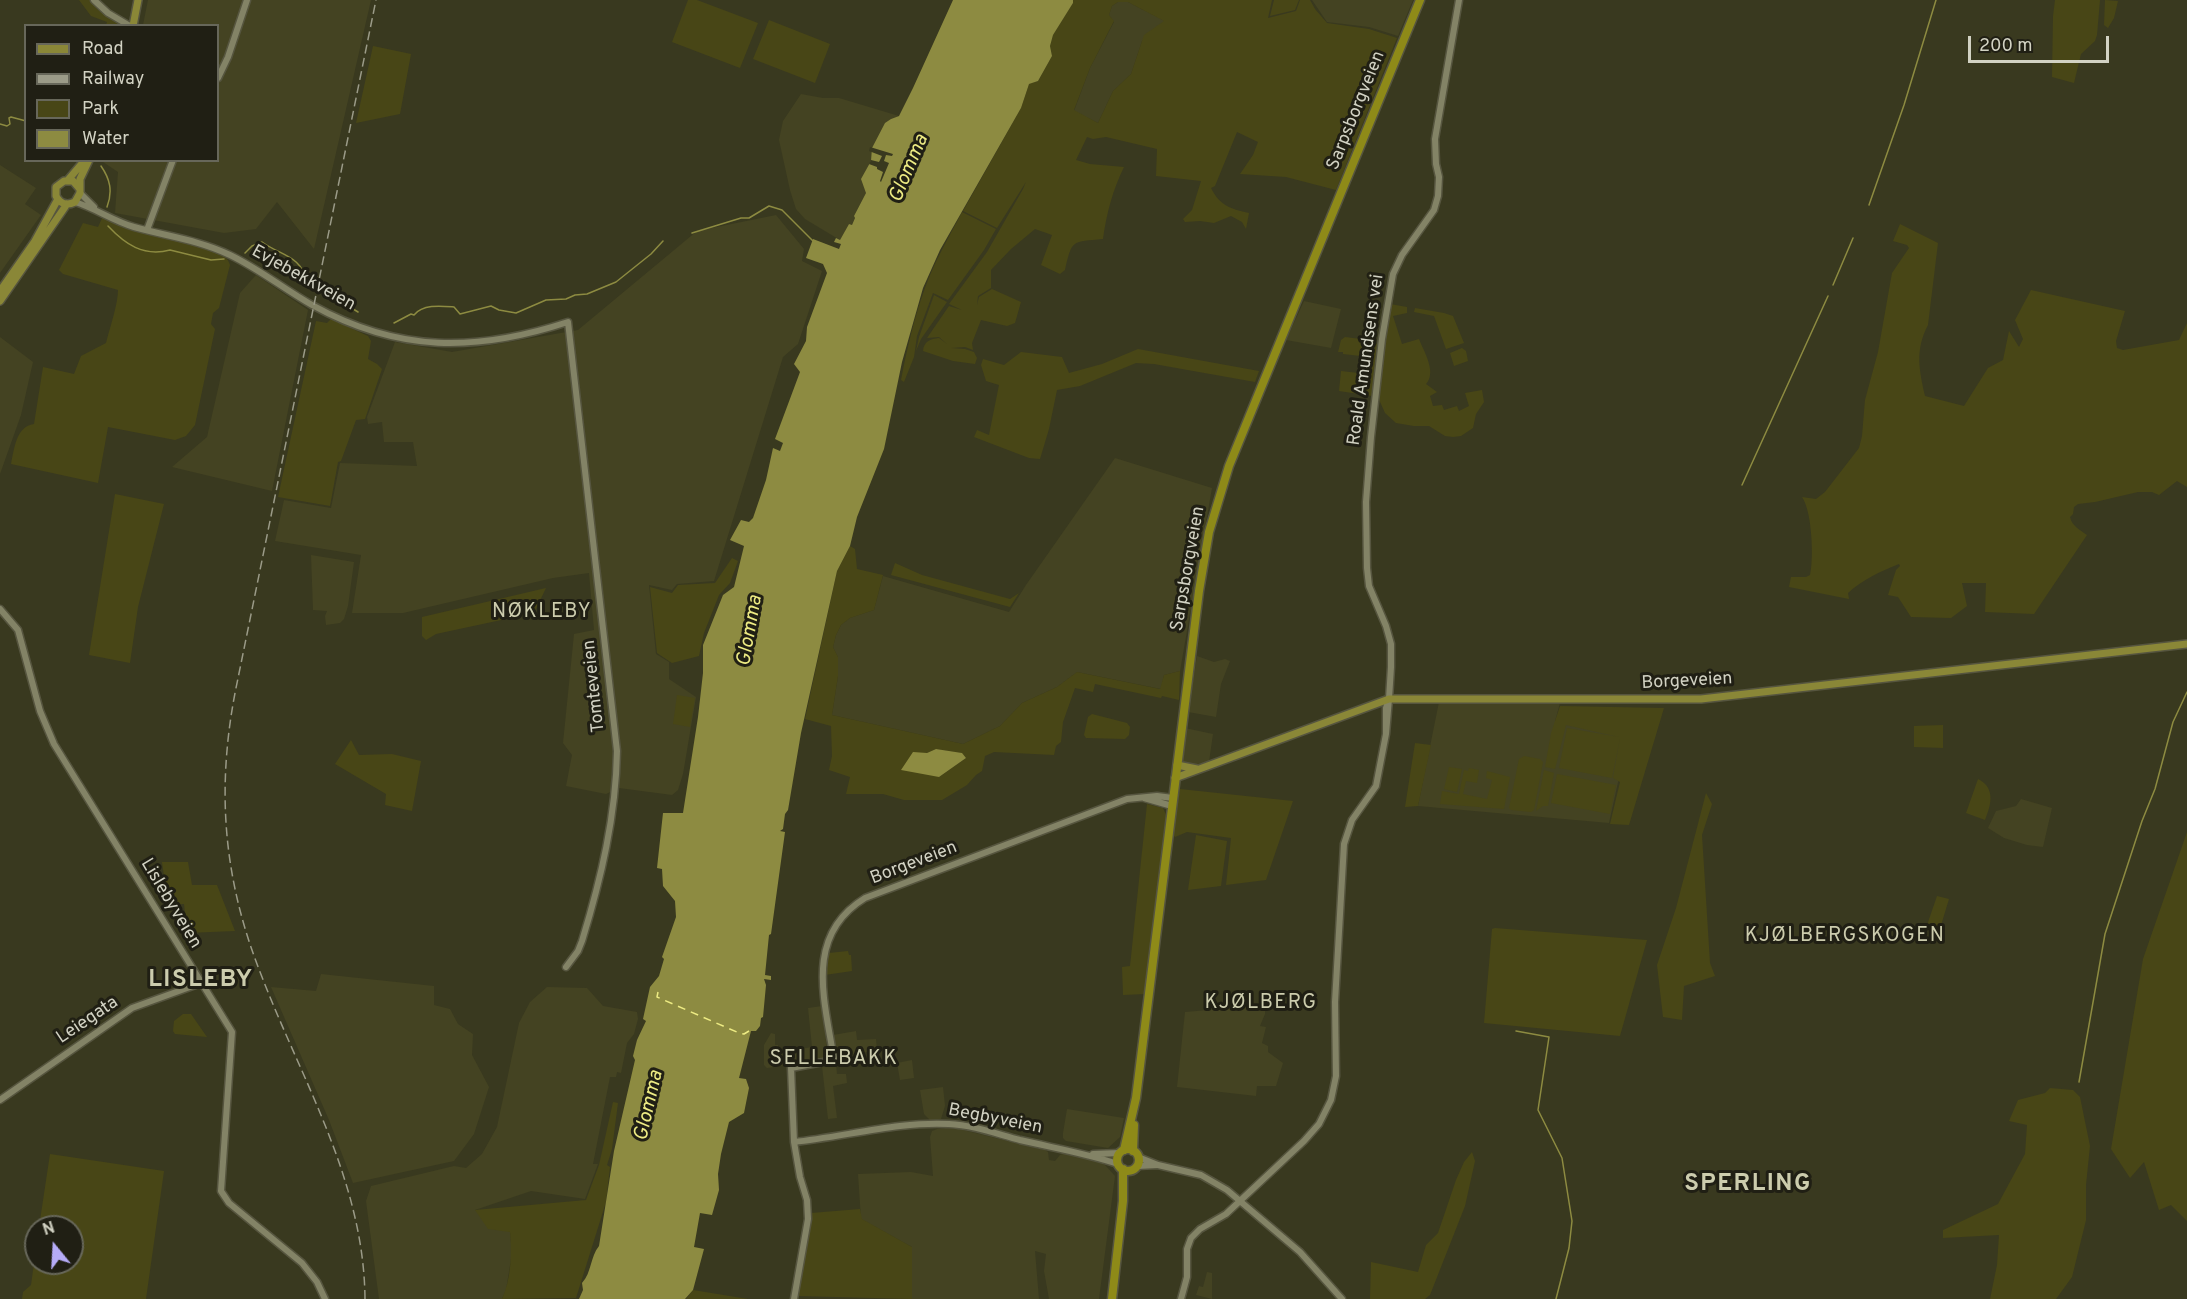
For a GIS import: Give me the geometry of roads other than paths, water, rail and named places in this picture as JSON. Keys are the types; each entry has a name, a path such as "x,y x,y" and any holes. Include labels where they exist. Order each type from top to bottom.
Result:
{"highway":[{"name":"Sarpsborgveien","path":"1112,1299 1203,563 1218,499 1229,466 1420,0"},
{"name":"Sarpsborgveien","path":"1123,1201 1120,1167 1131,1158"},
{"path":"1120,1167 1131,1158"}],"main road":[{"path":"134,24 139,0"},
{"path":"0,291 35,241 58,199 56,187 68,180 85,162"},
{"path":"0,301 67,204 75,202 86,162"},
{"path":"68,180 73,181 79,190"},
{"path":"58,199 67,204"},
{"name":"Borgeveien","path":"1175,778 1389,699 1701,699 2187,644"},
{"name":"Borgeveien","path":"1177,765 1197,769"}],"street":[{"path":"94,0 108,13 134,24"},
{"path":"219,76 228,57 247,0"},
{"name":"Roald Amundsens vei","path":"1181,1299 1187,1277 1187,1249 1191,1238 1200,1229 1221,1218 1314,1131 1331,1100 1336,1076 1335,1011 1344,844 1352,820 1376,786 1386,734 1386,708 1389,699 1391,644 1370,586 1367,567 1366,502 1382,339 1393,274 1402,255 1434,210 1438,196 1439,177 1435,139 1459,0"},
{"path":"147,230 172,162"},
{"name":"Evjebekkveien","path":"79,190 99,211"},
{"name":"Evjebekkveien","path":"75,202 132,226 194,241 229,254 319,308 352,324 394,337 448,345 507,340 568,322"},
{"name":"Tomteveien","path":"566,968 582,941 600,879 611,821 616,759 607,655 568,322"},
{"name":"Lislebyveien","path":"0,609 18,630 40,711 54,744 232,1032 221,1191 229,1203 302,1263 317,1282 325,1299"},
{"name":"Borgeveien","path":"794,1142 791,1068 834,1060 822,967 833,930 850,909 865,898 1127,799 1141,797 1172,802"},
{"name":"Leiegata","path":"0,1100 132,1008 201,983"},
{"name":"Begbyveien","path":"794,1142 923,1124 949,1124 973,1127 1083,1153 1131,1158 1207,1178 1240,1200 1300,1252 1342,1299"},
{"path":"794,1142 808,1219 794,1299"},
{"name":"Begbyveien","path":"1083,1153 1120,1167"}],"water":[{"name":"Glomma","path":"953,0 1073,0 1073,3 1053,35 1050,46 1052,56 1038,81 1029,84 1021,108 940,250 923,288 902,362 884,449 857,517 850,546 837,571 801,733 788,810 785,814 783,829 780,831 785,832 765,975 771,976 771,980 764,979 766,985 763,1017 756,1031 751,1031 739,1078 746,1079 749,1088 744,1113 729,1122 718,1174 719,1190 712,1215 700,1213 694,1247 704,1249 693,1290 685,1299 579,1299 583,1290 582,1283 599,1246 614,1151 635,1060 633,1056 637,1040 646,1021 643,1019 650,987 659,976 664,959 662,957 676,917 675,901 663,886 662,869 657,868 663,813 683,813 698,717 703,673 703,645 723,595 734,587 744,546 730,540 741,520 749,522 753,518 766,480 773,448 780,451 783,443 775,439 800,372 794,364 806,341 807,327 827,273 823,264 806,258 813,239 839,249 841,244 834,242 836,238 840,240 849,224 852,225 866,193 861,179 871,161 872,148 885,123 899,116"},
{"path":"936,749 962,753 966,758 939,777 901,770 913,752 927,753"}],"waterway":[{"path":"1869,205 1904,105 1936,0"},
{"path":"0,124 7,126 10,124 9,118 11,117 24,120"},
{"path":"101,166 110,185 107,207"},
{"path":"692,233 741,218 749,218 769,206 782,210 813,241"},
{"path":"108,226 128,243 143,250 151,252 170,250 211,260 224,259"},
{"path":"1833,285 1853,238"},
{"path":"394,323 432,306 454,307 460,314 491,306 516,313 546,300 566,299 575,295 587,294 616,282 651,254 663,241"},
{"path":"245,253 252,246 262,242 295,261 300,266 307,282"},
{"path":"325,291 345,298 350,307 358,312"},
{"path":"1742,485 1828,296"},
{"path":"2079,1082 2105,934 2142,821 2155,789 2173,722 2187,692"},
{"path":"1516,1031 1549,1037 1538,1110 1562,1158 1572,1221 1569,1248 1556,1299"}],"railway":[{"path":"365,1299 362,1256 343,1174 329,1134 262,977 239,907 227,837 225,802 229,730 235,693 376,0"}],"district":[{"name":"NØKLEBY","path":"542,613"},
{"name":"KJØLBERGSKOGEN","path":"1845,937"},
{"name":"LISLEBY","path":"201,981"},
{"name":"KJØLBERG","path":"1261,1004"},
{"name":"SELLEBAKK","path":"834,1060"},
{"name":"SPERLING","path":"1748,1185"}]}
